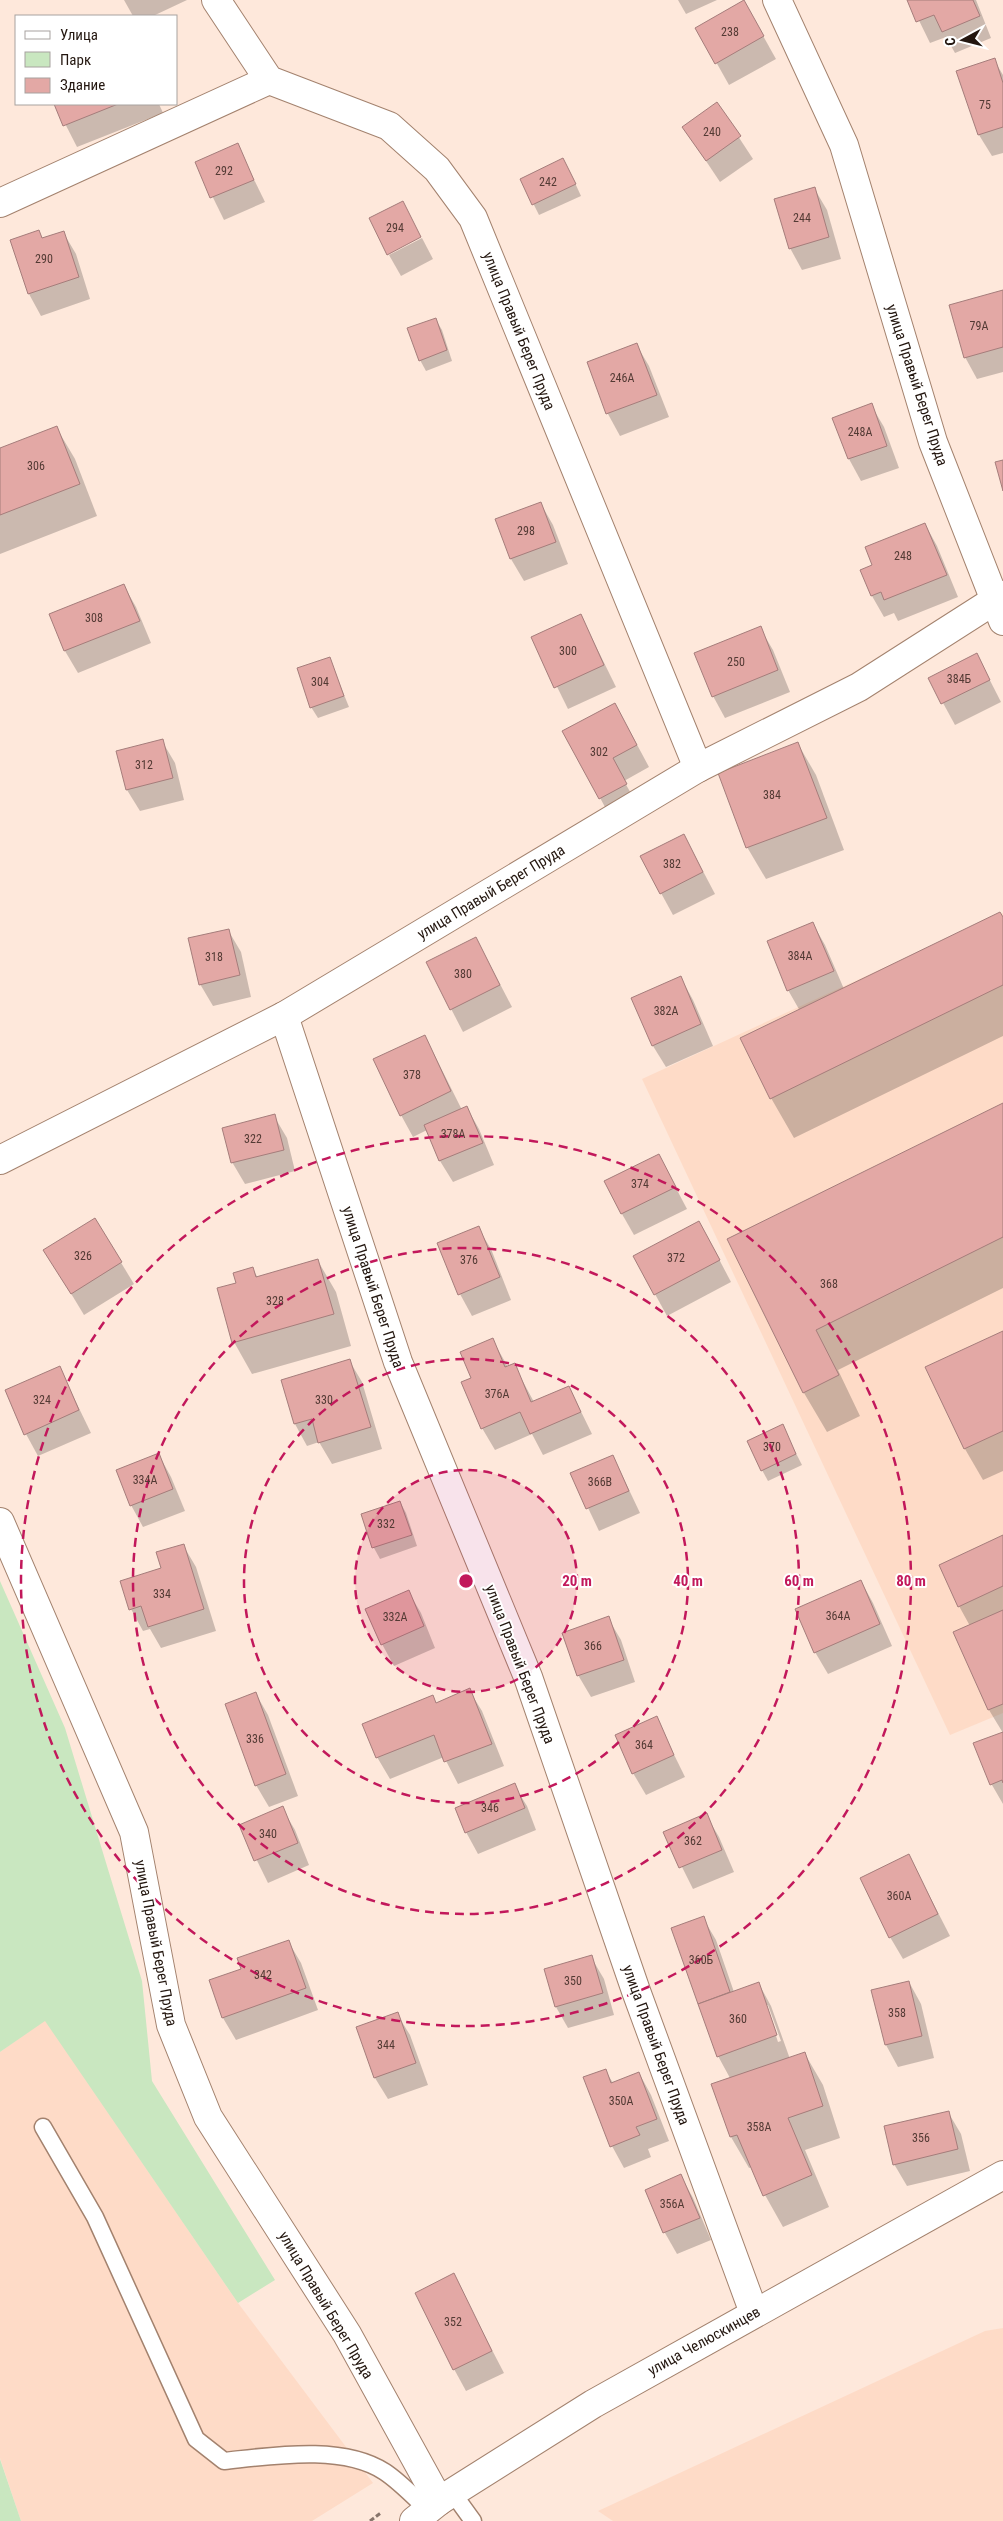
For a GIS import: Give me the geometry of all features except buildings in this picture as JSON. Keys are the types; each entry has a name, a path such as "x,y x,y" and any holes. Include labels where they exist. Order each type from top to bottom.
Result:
{"street":[{"path":"0,203 269,80 216,0"},
{"name":"улица Правый Берег Пруда","path":"0,1160 284,1016 698,768 859,688 1000,606 933,442 844,145 776,0"},
{"name":"улица Правый Берег Пруда","path":"269,80 389,126 437,169 473,218 698,768"},
{"name":"улица Правый Берег Пруда","path":"284,1016 398,1362 528,1677 636,1991 754,2313"},
{"name":"улица Правый Берег Пруда","path":"0,1522 134,1832 171,2025 208,2117 347,2334 432,2509"},
{"name":"улица Челюскинцев","path":"432,2509 593,2404 1003,2175"}],"lane":[{"path":"43,2127 96,2217 196,2439 224,2462 317,2453 368,2462 386,2472 432,2509 473,2521"}],"shaded area":[{"path":"1003,913 1003,1713 950,1735 642,1079"},
{"path":"45,2020 238,2303 373,2483 312,2521 21,2521 0,2458 0,2052"},
{"path":"1003,2328 1003,2521 613,2521 598,2511 985,2331"}],"green space":[{"path":"0,1581 65,1728 142,1981 152,2081 275,2280 238,2303 45,2021 0,2052"},
{"path":"0,2459 21,2521 0,2521"}]}
